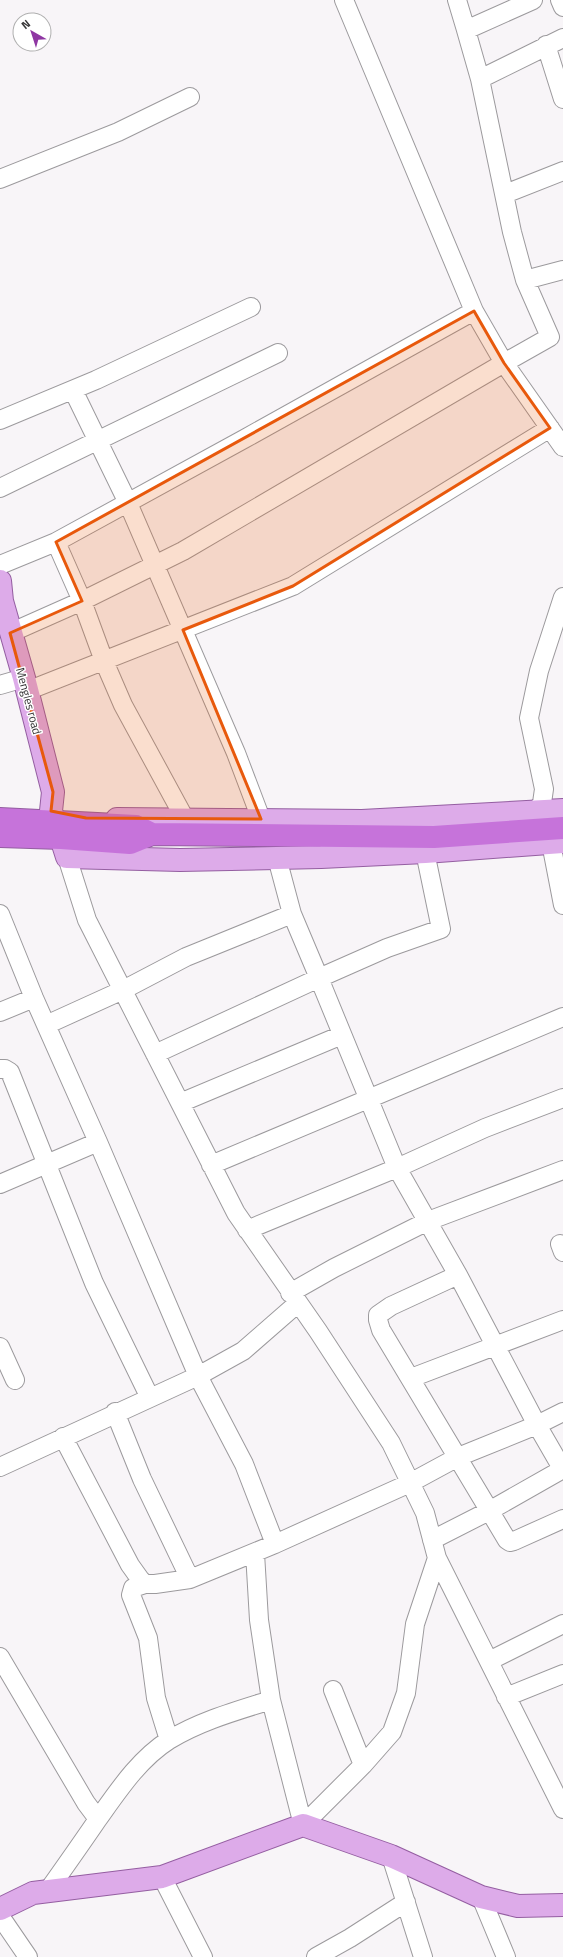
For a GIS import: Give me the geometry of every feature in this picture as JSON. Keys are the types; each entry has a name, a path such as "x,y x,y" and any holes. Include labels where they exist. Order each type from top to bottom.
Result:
{"highway":[{"path":"0,819 58,831 130,843 152,834 181,826 434,837 559,838"},
{"path":"0,836 58,831"}],"main road":[{"name":"Mengles road","path":"1,595 53,792 58,831"},
{"path":"58,831 86,818 181,826 261,819 362,821 563,810"},
{"path":"58,831 180,860 425,852 559,838"},
{"path":"0,1909 33,1893 162,1877 303,1825 390,1856 481,1897 518,1906 563,1905"}],"street":[{"path":"344,0 474,311 504,363 563,447"},
{"path":"10,633 82,601 183,551 504,363 557,334 525,280 512,232 480,79 457,0"},
{"path":"466,30 533,0"},
{"path":"560,0 563,7"},
{"path":"480,79 546,45 563,38"},
{"path":"546,45 563,99"},
{"path":"0,179 118,132 190,97"},
{"path":"505,194 563,172"},
{"path":"525,280 563,270"},
{"path":"0,420 73,390 250,307"},
{"path":"0,566 56,542 474,311"},
{"path":"0,488 278,353"},
{"path":"73,390 99,440 128,503 236,753 261,819"},
{"path":"0,685 25,684 104,661 293,586 550,428"},
{"path":"56,542 82,601 104,661 123,705 181,826"},
{"path":"535,812 542,803 544,789 529,718 539,671 563,597"},
{"path":"58,831 87,920 236,1213 391,1443 425,1513 437,1558 563,1809"},
{"path":"559,838 563,905"},
{"path":"155,1054 387,948 440,929 425,852"},
{"path":"277,858 292,914 398,1168 458,1274 537,1425 563,1469 489,1511 432,1540"},
{"path":"0,914 34,998 98,1142 198,1376 244,1464 275,1544"},
{"path":"46,1025 122,990 186,957 292,914"},
{"path":"0,1012 34,998"},
{"path":"211,1164 563,1017"},
{"path":"180,1103 342,1035"},
{"path":"0,1069 6,1069 10,1072 45,1164 94,1282 150,1398"},
{"path":"247,1230 398,1168 485,1128 563,1098"},
{"path":"0,1184 98,1142"},
{"path":"0,1467 115,1412 198,1376 243,1351 294,1298 334,1268 428,1221 563,1170"},
{"path":"458,1274 391,1306 378,1315 378,1320 382,1330 489,1511 510,1542 563,1519"},
{"path":"410,1378 563,1320"},
{"path":"0,1347 15,1380"},
{"path":"115,1412 142,1480 190,1579"},
{"path":"168,1740 156,1698 148,1638 131,1595 133,1588 145,1584 190,1579 255,1553 410,1483 458,1457 537,1425 563,1412"},
{"path":"63,1437 130,1565 145,1584"},
{"path":"255,1553 259,1620 271,1700 303,1825"},
{"path":"303,1825 363,1765 392,1732 406,1693 415,1624 437,1558"},
{"path":"489,1661 563,1624"},
{"path":"0,1657 82,1796 98,1819"},
{"path":"506,1697 563,1674"},
{"path":"333,1690 363,1765"},
{"path":"47,1892 98,1819 137,1767 168,1740 205,1722 271,1700"},
{"path":"390,1856 423,1957"},
{"path":"162,1877 203,1957"},
{"path":"481,1897 506,1957"},
{"path":"316,1957 350,1938 406,1902"},
{"path":"0,1916 28,1957"}],"highlighted area":[{"path":"474,311 504,363 550,428 293,586 183,630 261,819 86,818 51,811 53,792 10,633 82,601 56,542"}]}
